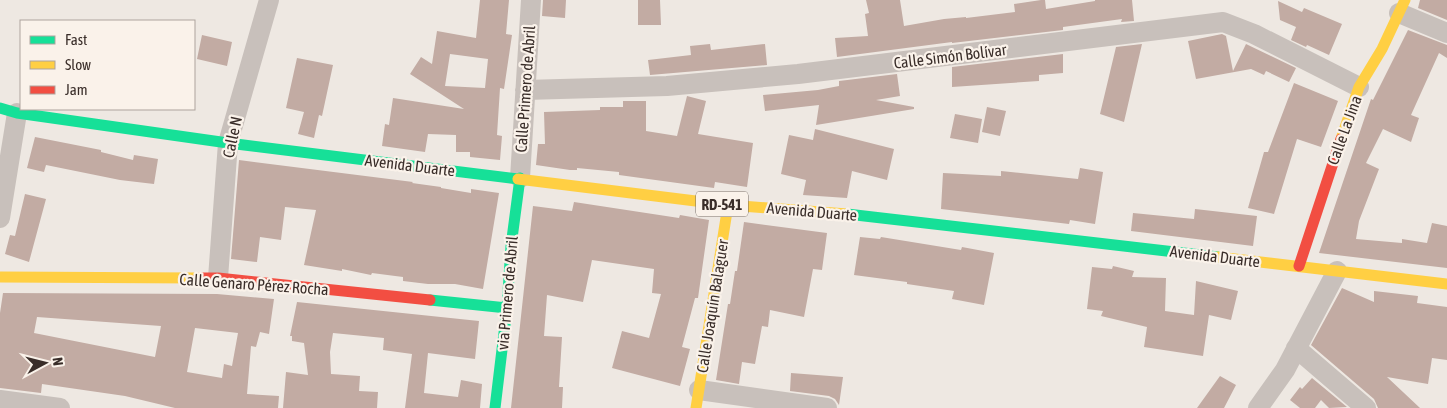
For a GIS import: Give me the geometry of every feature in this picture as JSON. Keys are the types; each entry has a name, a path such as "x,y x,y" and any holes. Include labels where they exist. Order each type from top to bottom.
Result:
{"main road":[{"name":"Calle La Jina","path":"1299,266 1332,162 1360,87 1382,49 1402,7"},
{"name":"Avenida Duarte","path":"8,110 228,143 728,204 838,212 1447,284"},
{"name":"via Primero de Abril","path":"495,408 507,308 511,246 520,178"},
{"name":"Calle Joaquín Balaguer","path":"697,399 728,204"},
{"name":"Calle Genaro Pérez Rocha","path":"0,277 218,278 507,308"}],"street":[{"name":"Calle N","path":"218,278 228,143 269,0"},
{"name":"Calle Primero de Abril","path":"520,178 531,0"},
{"path":"1402,7 1447,33"},
{"name":"Calle Simón Bolívar","path":"525,90 667,86 798,74 1223,22 1254,34 1360,87"},
{"path":"0,218 8,110"},
{"path":"1258,408 1285,370 1337,271"},
{"path":"1296,348 1366,408"},
{"path":"697,399 827,408"},
{"path":"0,400 60,408"}],"building":[{"path":"480,0 509,0 506,34 512,35 504,89 500,88 497,135 502,136 500,160 470,157 470,152 456,152 456,135 428,134 425,152 382,146 385,124 389,125 393,98 464,109 410,74 421,57 432,64 437,31 476,38","holes":["450,54 488,59 485,88 445,86"]},
{"path":"543,0 566,0 565,18 542,16"},
{"path":"638,0 660,0 661,25 638,25"},
{"path":"866,0 900,0 904,26 944,19 1015,12 1014,4 1041,0 1045,0 1046,9 1095,0 1132,0 1134,21 1121,22 1122,19 1063,27 1063,30 837,57 835,38 868,36 865,14 869,13"},
{"path":"1420,0 1447,0 1447,20 1418,8"},
{"path":"1278,1 1302,12 1304,8 1342,24 1329,55 1291,40 1296,27 1280,20"},
{"path":"1408,30 1447,45 1447,58 1439,53 1411,115 1419,118 1411,142 1383,129 1366,163 1379,169 1359,221 1356,239 1402,243 1402,239 1427,243 1432,223 1447,226 1447,268 1319,253 1371,99 1373,100"},
{"path":"1222,34 1226,36 1233,71 1246,44 1296,68 1289,82 1266,71 1264,75 1251,69 1196,79 1188,41"},
{"path":"202,35 232,42 227,66 197,59"},
{"path":"710,44 711,50 765,44 767,65 650,75 648,60 691,55 690,46"},
{"path":"1142,44 1124,122 1100,114 1116,47"},
{"path":"1063,54 1063,73 1039,75 1039,81 952,87 952,67"},
{"path":"297,58 333,65 322,116 319,115 314,138 298,134 304,112 286,108"},
{"path":"897,74 900,96 876,100 914,107 914,109 816,125 819,105 765,111 763,95 818,90 839,86 839,81"},
{"path":"1294,83 1338,101 1321,147 1297,139 1274,214 1248,208 1264,152 1268,152"},
{"path":"687,96 706,101 698,134 753,143 747,187 715,182 714,188 619,175 619,172 577,168 577,170 570,170 536,165 538,144 545,144 544,112 600,110 600,107 623,107 623,101 646,101 646,131 677,136"},
{"path":"987,107 1006,111 1000,136 982,132"},
{"path":"955,114 982,119 978,143 950,138"},
{"path":"815,129 894,149 887,180 852,171 847,198 803,195 806,180 781,174 789,135 813,140"},
{"path":"35,137 101,150 101,152 133,160 134,155 158,159 154,184 120,180 46,165 44,172 27,168"},
{"path":"239,160 413,182 471,193 471,189 499,193 483,289 455,284 428,284 403,281 403,277 372,273 371,275 342,269 342,271 304,265 316,210 285,207 281,240 260,237 257,262 231,259"},
{"path":"1080,168 1103,172 1095,224 1070,220 1069,224 941,209 943,173 1001,176 1001,171 1078,179"},
{"path":"25,194 46,199 29,262 5,254 10,235 15,236"},
{"path":"574,202 679,218 680,215 709,220 698,298 695,298 682,347 690,349 680,386 612,368 622,331 649,338 661,294 652,293 654,269 592,260 583,302 547,295 544,336 562,337 559,387 563,387 562,408 511,408 533,206 572,211"},
{"path":"1195,209 1257,216 1253,246 1131,231 1133,213 1194,219"},
{"path":"744,222 827,233 822,270 813,269 804,317 770,310 768,327 762,326 755,364 742,362 739,384 716,380 728,304 730,304 735,271 737,271"},
{"path":"860,237 880,239 881,237 961,250 962,247 994,253 984,305 952,299 954,291 854,275"},
{"path":"1113,266 1134,271 1132,277 1166,278 1165,311 1194,315 1196,281 1238,291 1231,320 1209,315 1203,356 1144,347 1147,327 1101,316 1103,311 1087,309 1092,267 1112,269"},
{"path":"1342,288 1374,302 1374,291 1418,296 1417,303 1447,307 1447,360 1432,358 1428,384 1387,377 1420,408 1378,408 1374,399 1311,345"},
{"path":"3,293 217,294 274,299 269,334 260,332 256,347 251,346 247,394 279,396 278,408 175,408 125,396 42,384 41,393 0,388 0,313","holes":["37,317 161,326 155,357 34,333","195,328 238,333 232,366 224,364 222,378 187,372"]},
{"path":"297,302 479,321 475,359 428,353 424,393 458,397 461,380 482,384 480,408 405,408 412,354 383,350 384,338 333,333 330,352 331,374 360,376 359,391 378,392 377,408 283,408 286,372 308,375 304,343 292,341 292,336 290,336"},
{"path":"791,373 843,377 839,405 835,399 829,396 790,391"},
{"path":"1220,376 1236,385 1224,408 1197,408"},
{"path":"1312,378 1347,407 1329,408 1321,400 1315,408 1300,408 1290,400 1300,387 1302,389"}],"traffic: fast":[{"path":"0,108 17,113 228,143 518,179"},
{"path":"430,300 507,308 511,246 520,178"},
{"path":"847,214 1218,257"},
{"path":"495,408 507,308"}],"traffic: slow":[{"path":"1341,139 1359,87 1382,49 1405,0"},
{"path":"518,179 728,205 847,214"},
{"path":"696,408 728,205"},
{"path":"1218,257 1447,284"},
{"path":"0,277 198,278"}],"traffic: jam":[{"path":"1299,266 1341,139"},
{"path":"198,278 218,278 430,300"}]}
